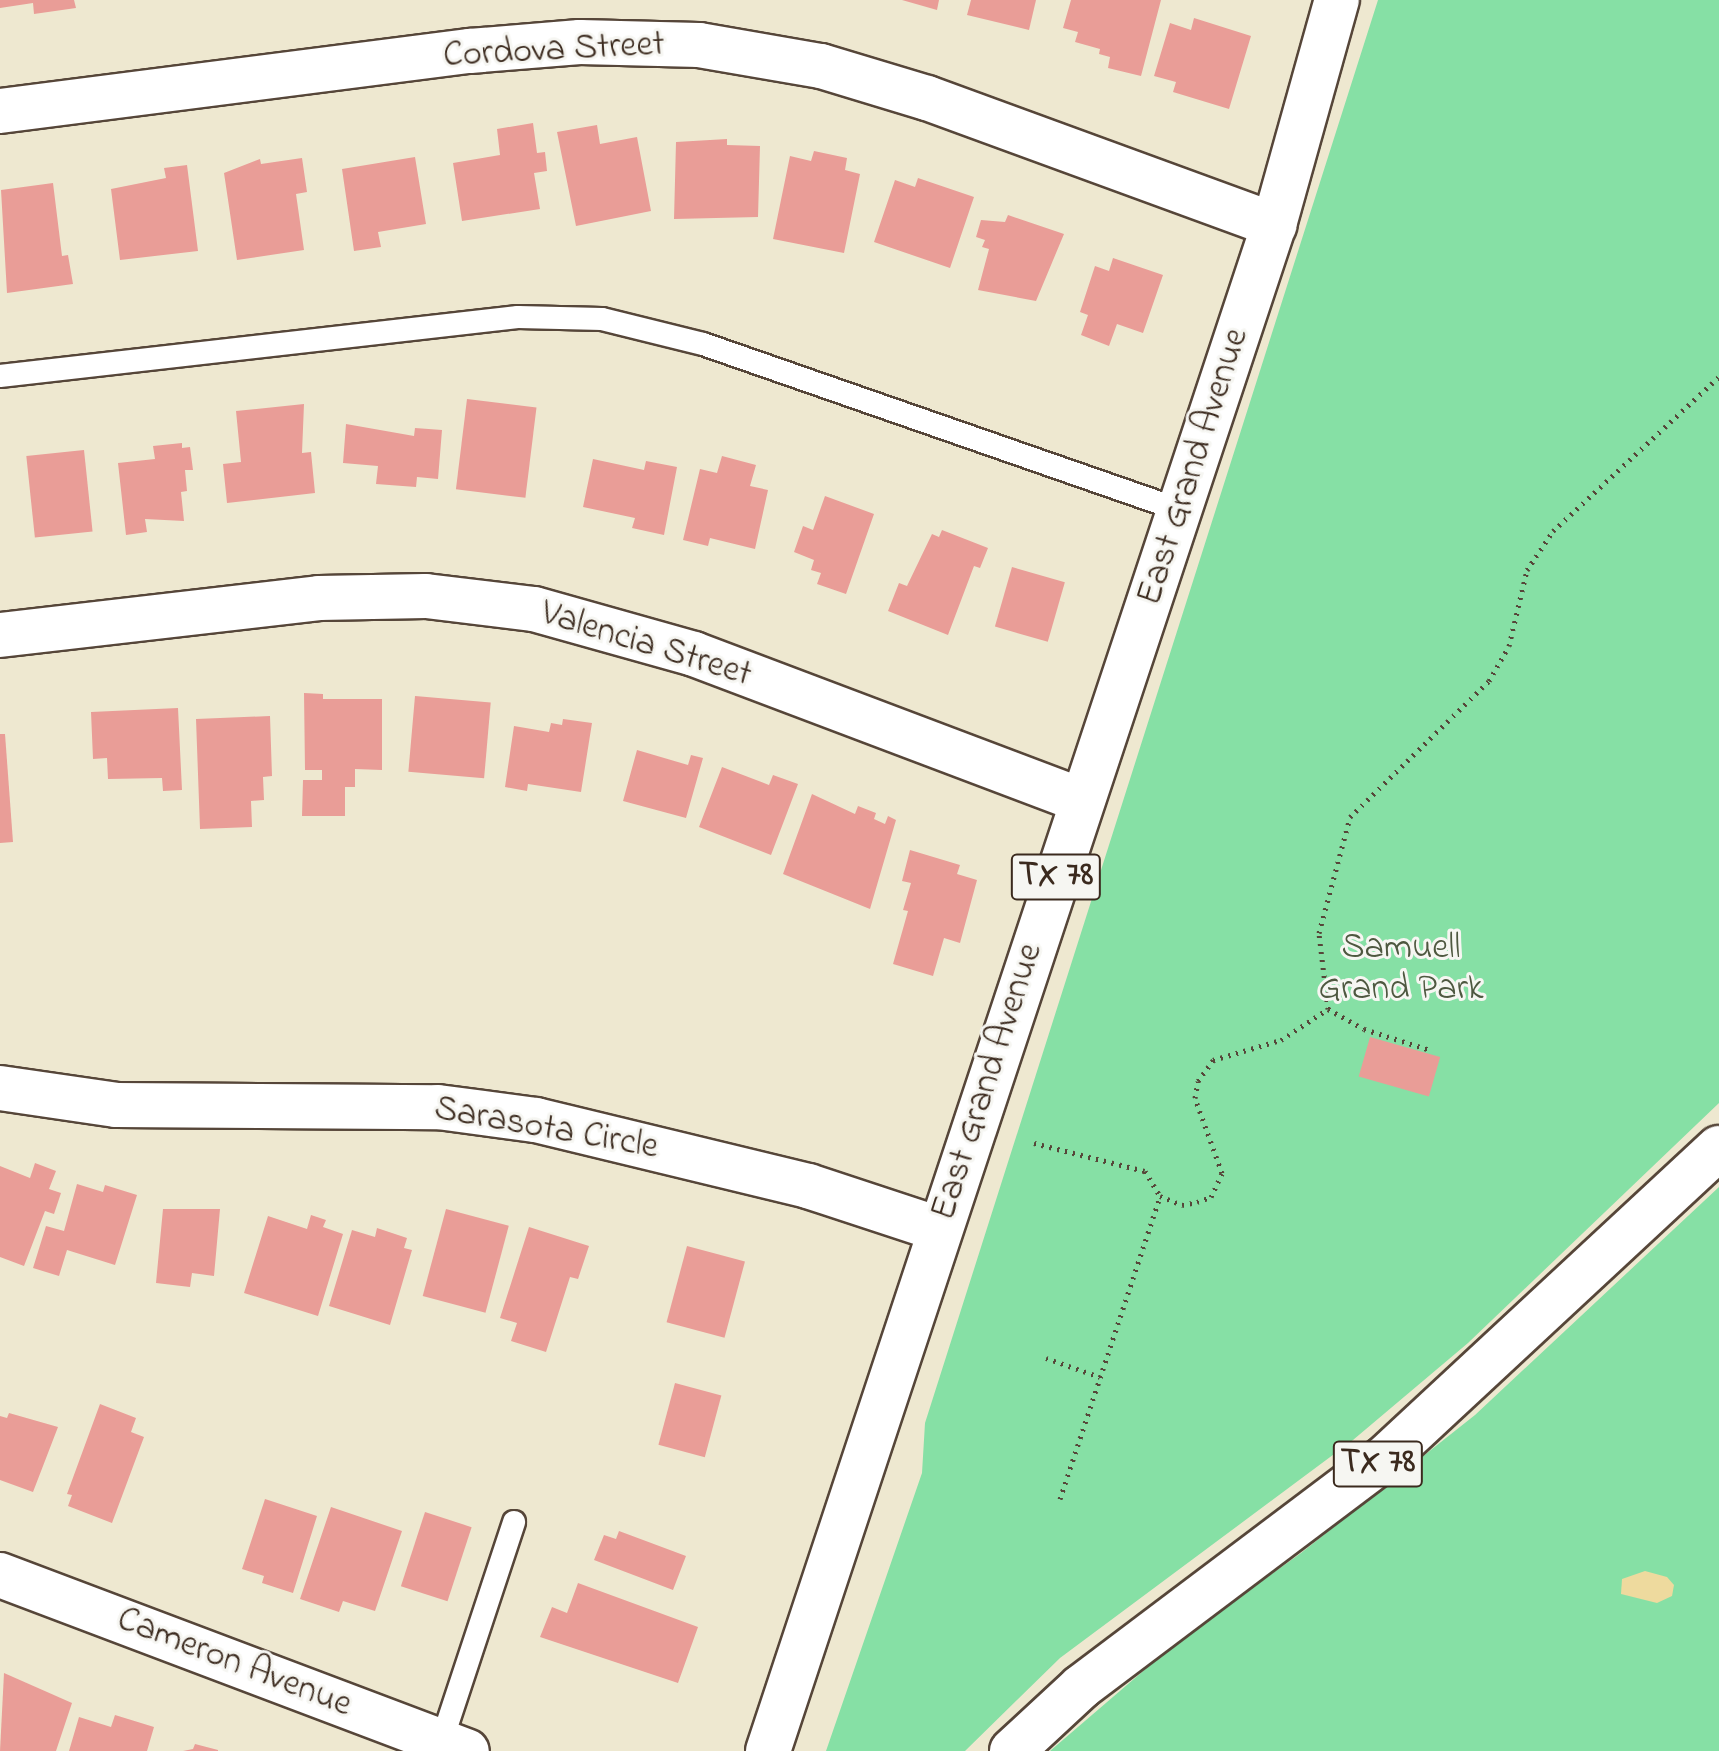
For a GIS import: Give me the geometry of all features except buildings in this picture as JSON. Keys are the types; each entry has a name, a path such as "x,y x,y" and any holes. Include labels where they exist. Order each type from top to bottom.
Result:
{"street":[{"name":"East Grand Avenue","path":"768,1751 1274,225 1337,0"},
{"name":"Cordova Street","path":"0,111 470,51 580,42 699,45 821,66 927,98 1274,225"},
{"name":"Valencia Street","path":"0,635 319,598 426,596 534,609 694,654 1082,801"},
{"name":"Sarasota Circle","path":"0,1088 116,1105 438,1107 536,1120 808,1186 939,1229"},
{"name":"TX 78","path":"1012,1751 1081,1687 1384,1459 1719,1148"},
{"name":"Cameron Avenue","path":"0,1575 449,1747"}],"lane":[{"path":"0,376 518,317 602,319 703,344 1180,510"},
{"path":"449,1747 514,1522"}],"path":[{"path":"1328,1009 1319,933 1350,817 1489,681 1509,646 1527,570 1553,531 1719,377"},
{"path":"1328,1009 1364,1029 1430,1050"},
{"path":"1034,1143 1145,1171 1160,1196 1182,1205 1211,1197 1219,1185 1221,1161 1195,1098 1203,1069 1227,1052 1293,1034 1328,1009"},
{"path":"1060,1499 1160,1196"},
{"path":"1046,1358 1100,1377"}],"green space":[{"name":"Samuell Grand Park","path":"1378,0 1719,0 1719,1103 1468,1343 1353,1440 1060,1658 965,1751 826,1751 922,1473 925,1423"},
{"path":"1719,1187 1719,1751 1050,1751 1177,1642 1301,1553 1475,1415"}],"sand":[{"path":"1645,1571 1667,1577 1674,1585 1672,1596 1657,1603 1621,1594 1622,1579"}]}
